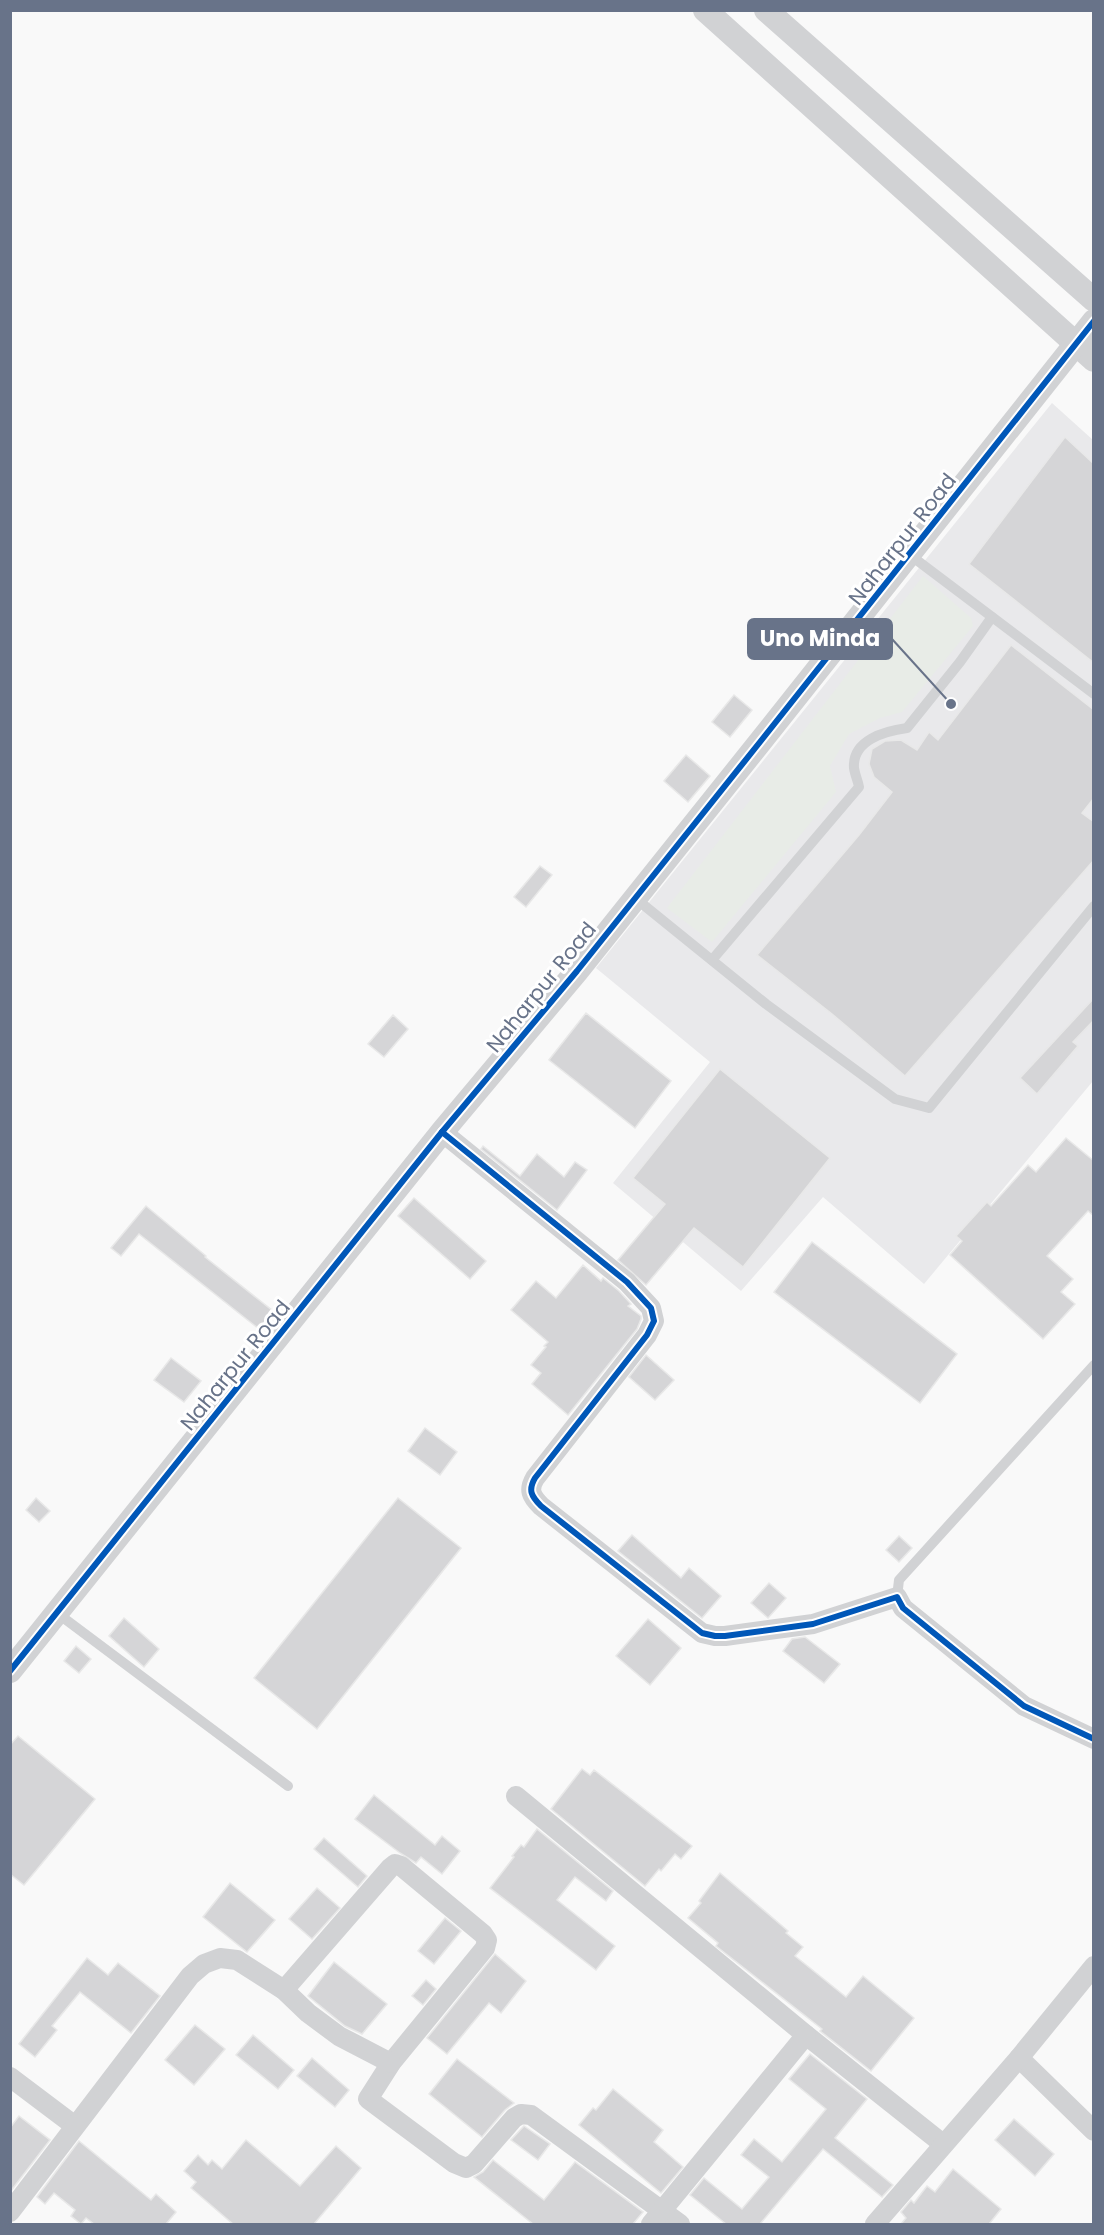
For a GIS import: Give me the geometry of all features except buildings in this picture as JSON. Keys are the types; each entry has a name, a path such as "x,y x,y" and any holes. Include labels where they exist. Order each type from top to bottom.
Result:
{"street":[{"path":"705,10 1085,352"},
{"path":"766,10 1094,300"},
{"name":"Naharpur Road","path":"10,1671 442,1132 510,1053 910,555 1085,352 1094,321"},
{"path":"442,1132 627,1282 651,1308 654,1322 648,1335 535,1478 530,1492 541,1506 702,1633 715,1636 813,1624 897,1597 903,1608 1024,1706 1094,1739"},
{"path":"516,1796 806,2035 943,2144"},
{"path":"284,1989 390,1868 395,1864 407,1870 483,1934 487,1940 480,1955 391,2063 368,2099 454,2163 466,2168 474,2164 514,2118 521,2114 531,2115 657,2217 680,2224"},
{"path":"10,2212 190,1976 204,1964 220,1958 237,1960 284,1989 308,2013 339,2036 391,2063"},
{"path":"874,2224 1018,2058 1094,1966"},
{"path":"657,2217 806,2035"},
{"path":"1018,2058 1094,2131"},
{"path":"10,2077 75,2126"},
{"path":"10,2223 18,2224"}],"lane":[{"path":"910,555 1094,694"},
{"path":"712,960 859,787 854,766 858,753 869,739 888,731 907,728 960,662 992,617"},
{"path":"635,898 765,1004 895,1099 929,1108 1094,906"},
{"path":"897,1597 899,1580 1094,1365"},
{"path":"57,1613 288,1786"}],"shaded area":[{"path":"1052,403 1093,440 1093,1081 924,1284 823,1197 741,1291 613,1183 710,1062 596,968"},
{"path":"923,576 971,618 973,626 902,712 880,718 849,734 830,766 836,792 712,942 667,908"}],"cycle path":[{"path":"10,1671 442,1132 577,971 1094,321"},
{"path":"442,1132 627,1282 651,1308 654,1321 647,1335 535,1478 532,1493 541,1506 702,1633 725,1636 813,1624 897,1597 903,1608 1024,1706 1094,1739"}],"place":[{"name":"Uno Minda","path":"951,704"}]}
